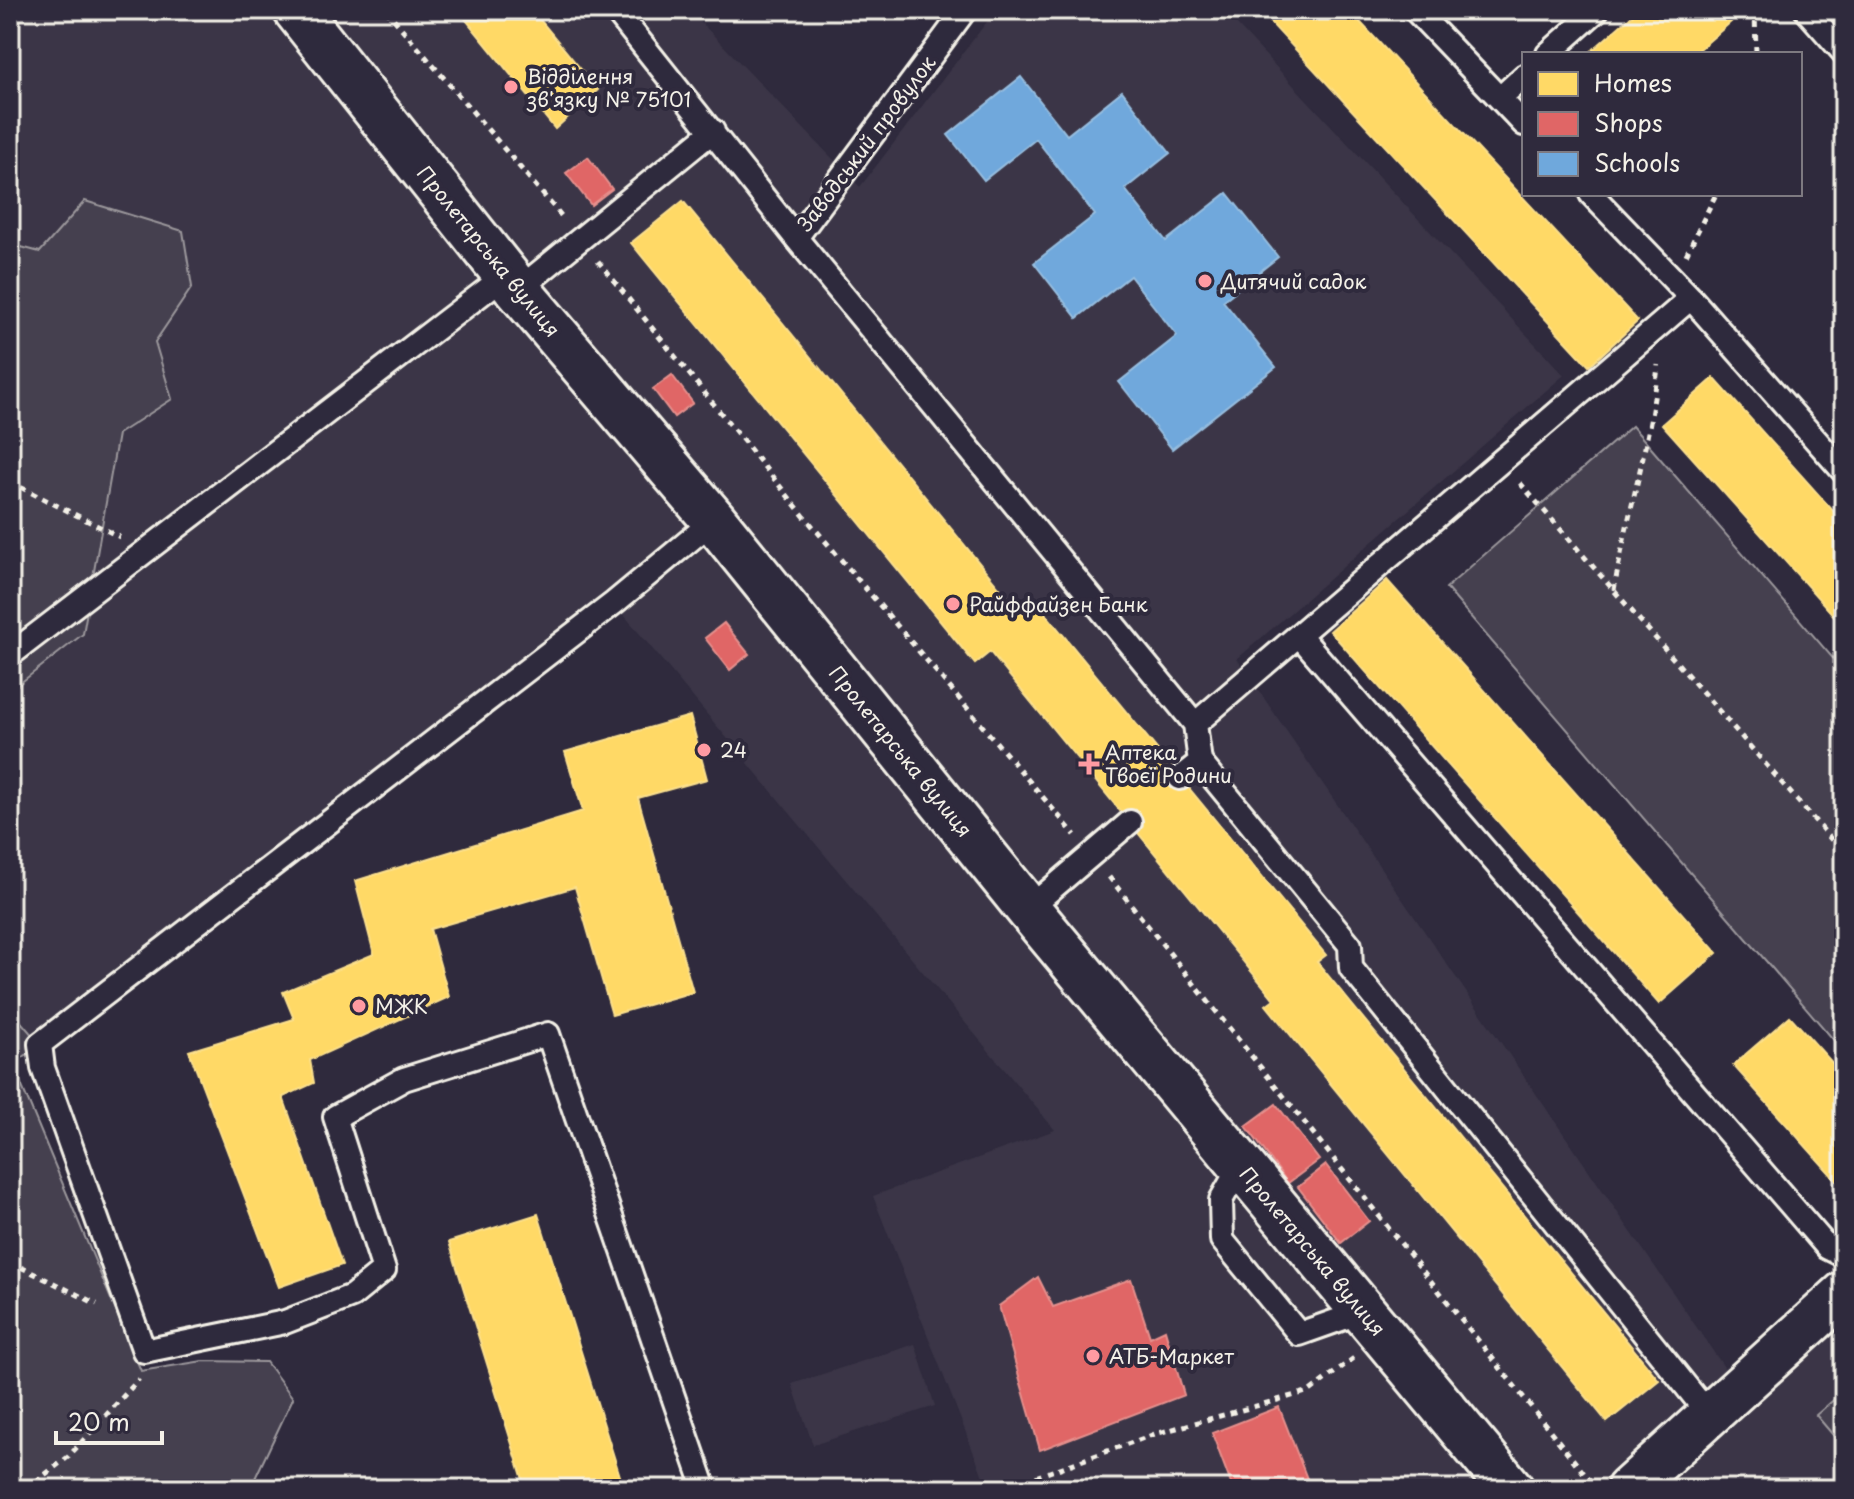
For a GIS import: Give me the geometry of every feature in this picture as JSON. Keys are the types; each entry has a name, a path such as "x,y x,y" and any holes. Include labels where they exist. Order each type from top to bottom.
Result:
{"street":[{"name":"Пролетарська вулиця","path":"296,10 512,282 714,520 1028,909 1511,1489"},
{"path":"1628,1489 1844,1293"}],"lane":[{"path":"615,10 796,238 1195,724 1200,762 1350,945 1351,968 1710,1416"},
{"name":"Заводський провулок","path":"796,238 965,10"},
{"path":"1415,10 1522,122"},
{"path":"1550,52 1597,10"},
{"path":"1806,10 1844,53"},
{"path":"1500,98 1522,78"},
{"path":"10,655 147,550 512,282 580,239 713,131"},
{"path":"1593,196 1691,298 1844,472"},
{"path":"1195,724 1691,298"},
{"path":"705,1489 548,1034 404,1079 335,1117 384,1270 352,1296 285,1322 144,1351 43,1068 40,1044 614,603 714,520"},
{"path":"1299,635 1712,1116 1828,1248 1844,1256"},
{"path":"1180,778 1200,762"},
{"path":"1028,909 1130,822"},
{"path":"1241,1165 1221,1200 1222,1240 1287,1320 1299,1334 1373,1323"}],"path":[{"path":"386,10 580,239 804,516 1091,855 1597,1489"},
{"path":"1755,10 1756,52"},
{"path":"1614,591 1627,514 1648,433 1661,324"},
{"path":"1501,461 1844,854"},
{"path":"10,482 147,550"},
{"path":"10,1262 134,1322"},
{"path":"1002,1489 1155,1434 1310,1391 1373,1323"},
{"path":"26,1489 68,1457 140,1378 144,1351"}],"shaded area":[{"path":"10,10 689,10 860,187 996,10 1223,10 1564,375 1237,659 1750,1405 1844,1322 1844,1489 1209,1489 1207,1486 1198,1489 988,1489 873,1196 1055,1130 614,603 40,1044 10,1009 10,691 83,634 118,434 172,399 154,342 192,287 10,244"},
{"path":"85,201 183,231 192,287 155,342 172,399 118,434 83,634 10,691 10,244 40,252"},
{"path":"1632,426 1844,671 1844,1052 1446,588"},
{"path":"10,1009 40,1044 13,1065 141,1371 203,1361 266,1362 293,1398 250,1489 10,1489"},
{"path":"915,1344 935,1406 813,1445 792,1384"},
{"path":"1844,1391 1844,1448 1816,1415"}],"building: Homes":[{"path":"458,10 532,10 598,90 555,129"},
{"path":"1259,10 1349,10 1638,321 1589,366"},
{"path":"1638,10 1720,10 1731,22 1696,52 1590,52"},
{"path":"683,201 1021,614 1036,602 1326,955 1317,962 1659,1380 1607,1422 1266,1005 1274,999 990,652 975,664 631,243"},
{"path":"1714,378 1844,523 1844,627 1662,424"},
{"path":"1387,580 1717,953 1659,1004 1330,631"},
{"name":"МЖК","path":"690,716 707,779 638,798 693,992 612,1015 575,887 430,929 449,997 310,1060 314,1083 283,1097 342,1265 279,1287 189,1051 294,1019 283,992 374,954 355,881 583,811 565,752"},
{"path":"1790,1016 1844,1076 1842,1187 1733,1065"},
{"path":"538,1214 624,1489 526,1489 449,1242"}],"building: Shops":[{"path":"588,157 612,189 591,205 566,173"},
{"path":"672,375 693,403 674,417 653,389"},
{"path":"724,623 749,654 730,670 705,638"},
{"path":"1276,1104 1319,1160 1288,1183 1246,1126"},
{"path":"1326,1165 1369,1221 1341,1243 1298,1187"},
{"name":"АТБ-Маркет","path":"1038,1277 1053,1307 1131,1279 1150,1337 1165,1330 1184,1395 1040,1450 999,1306"},
{"path":"1279,1407 1311,1489 1233,1489 1212,1433"}],"building: Schools":[{"path":"1021,77 1067,135 1122,91 1170,153 1125,189 1166,241 1227,193 1278,257 1223,301 1276,367 1172,449 1119,382 1177,336 1130,276 1077,318 1034,263 1095,215 1036,139 984,180 948,135"}],"place":[{"name":"Відділення зв'язку № 75101","path":"511,87"},
{"name":"Дитячий садок","path":"1205,281"},
{"name":"Райффайзен Банк","path":"953,604"},
{"name":"24","path":"704,750"},
{"name":"Аптека Твоєї Родини","path":"1089,764"},
{"name":"МЖК","path":"359,1006"},
{"name":"АТБ-Маркет","path":"1093,1356"}]}
